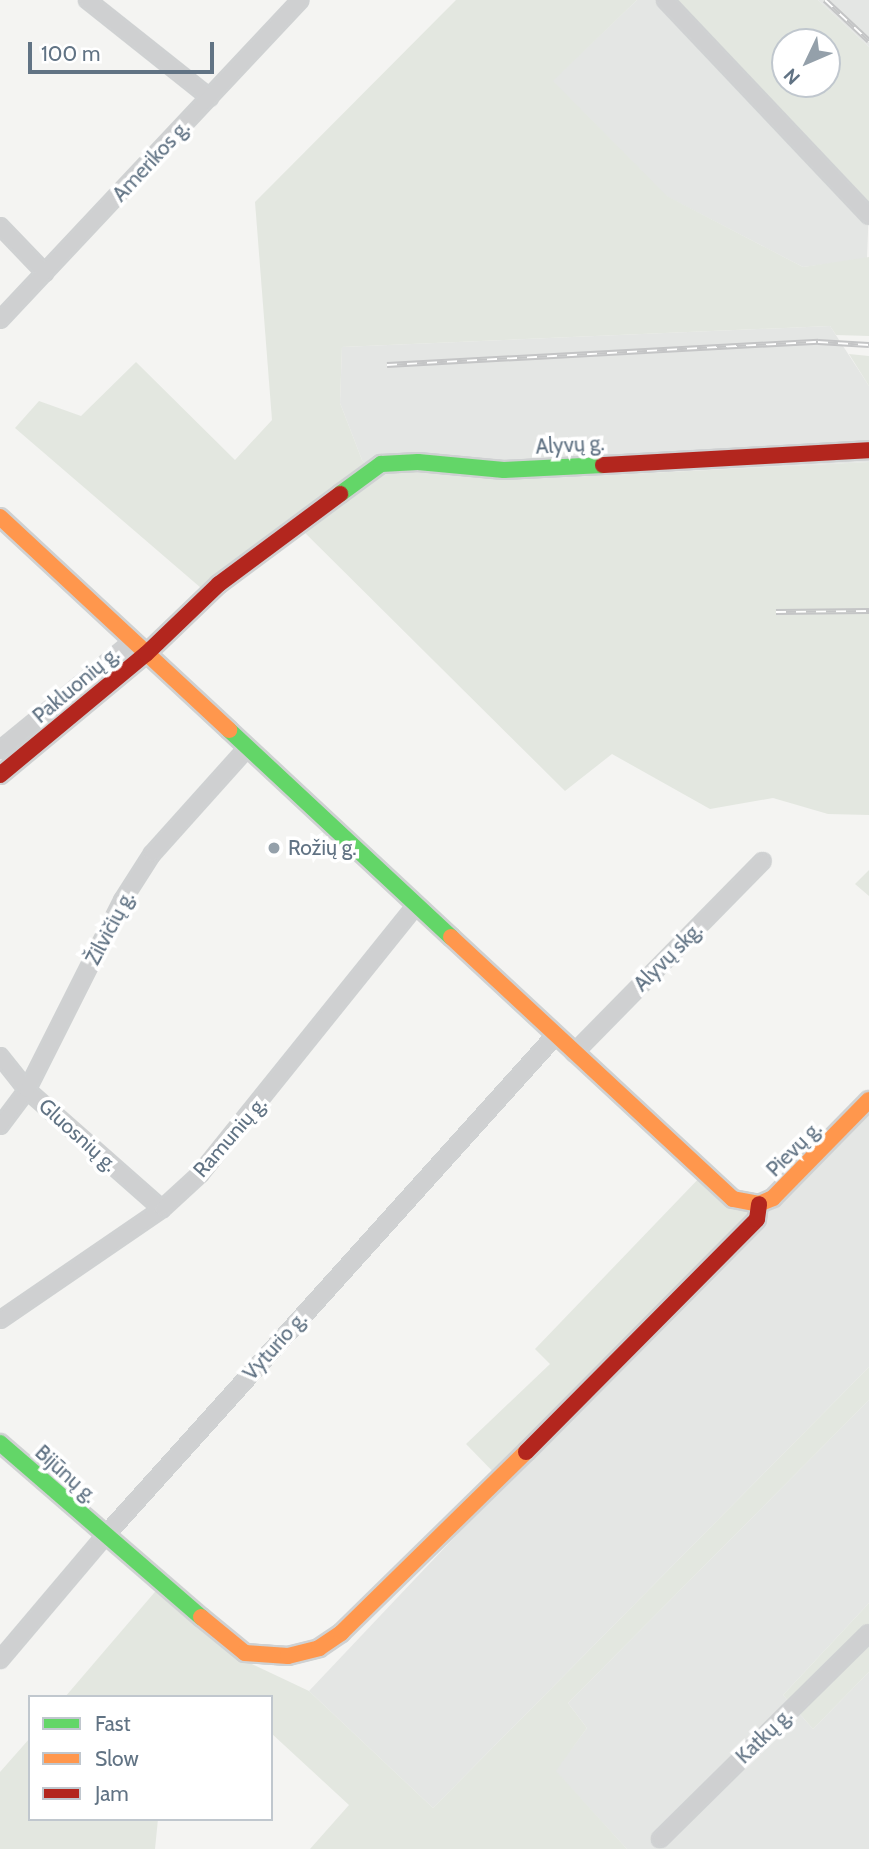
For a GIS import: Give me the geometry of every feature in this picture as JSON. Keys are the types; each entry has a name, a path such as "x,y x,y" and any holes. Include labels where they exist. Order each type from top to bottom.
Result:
{"street":[{"path":"87,0 210,98"},
{"name":"Amerikos g.","path":"0,320 301,0"},
{"path":"665,0 869,216"},
{"path":"0,226 44,273"},
{"name":"Alyvų g.","path":"146,654 219,584 293,525 381,464 418,462 504,470 869,450"},
{"path":"1,520 574,1053"},
{"name":"Pakluonių g.","path":"0,750 133,641"},
{"name":"Pakluonių g.","path":"0,775 146,654"},
{"name":"Žilvičių g.","path":"0,1126 27,1090 122,901 152,854 247,748"},
{"name":"Alyvų skg.","path":"574,1053 763,861"},
{"name":"Ramunių g.","path":"0,1320 162,1209 221,1152 415,907"},
{"name":"Vyturio g.","path":"0,1660 104,1537 555,1035"},
{"name":"Pievų g.","path":"574,1053 733,1199 759,1204 785,1189 869,1100"},
{"name":"Gluosnių g.","path":"0,1056 27,1090 162,1209"},
{"name":"Bijūnų g.","path":"0,1443 104,1537 244,1653 289,1656 319,1648 341,1633 669,1311 757,1219 759,1204"},
{"name":"Katkų g.","path":"660,1839 869,1633"}],"shaded area":[{"path":"456,0 637,0 553,81 667,196 803,267 869,257 869,336 836,335 830,326 342,347 340,403 362,460 380,476 422,468 506,480 869,462 869,815 828,814 773,798 710,809 612,754 565,791 290,518 201,588 15,428 39,401 81,416 136,362 235,460 272,420 255,202"},
{"path":"637,0 675,0 869,205 867,259 803,267 666,196 552,81"},
{"path":"675,0 818,0 869,47 869,205"},
{"path":"818,0 869,0 869,47"},
{"path":"830,326 869,386 869,462 506,480 380,476 362,460 340,403 342,347"},
{"path":"849,354 869,356 869,386"},
{"path":"869,870 869,896 855,884"},
{"path":"869,1099 869,1367 433,1808 309,1691"},
{"path":"704,1173 759,1204 504,1483 466,1444 550,1364 535,1349"},
{"path":"869,1367 869,1400 568,1703 587,1728 556,1771 627,1849 310,1849 349,1805 273,1735 273,1695 67,1695 160,1586 239,1658 309,1691 433,1808"},
{"path":"869,1400 869,1603 783,1695 813,1729 869,1672 869,1849 627,1849 555,1771 587,1728 568,1703"},
{"path":"869,1603 869,1672 813,1729 783,1695"},
{"path":"28,1740 28,1821 158,1821 155,1849 0,1849 0,1772"}],"railway":[{"path":"825,0 869,41"},
{"path":"387,365 818,342 869,345"},
{"path":"776,612 869,611"}],"traffic: fast":[{"path":"340,494 381,464 418,462 504,470 603,465"},
{"path":"229,730 451,937"},
{"path":"0,1443 201,1617"}],"traffic: slow":[{"path":"0,517 229,730"},
{"path":"451,937 733,1199 759,1204 773,1198 869,1100"},
{"path":"201,1617 245,1653 288,1656 319,1648 341,1633 526,1452"}],"traffic: jam":[{"path":"603,465 869,450"},
{"path":"0,775 146,654 219,584 340,494"},
{"path":"526,1452 757,1219 759,1204"}],"place":[{"name":"Rožių g.","path":"274,848"}]}
